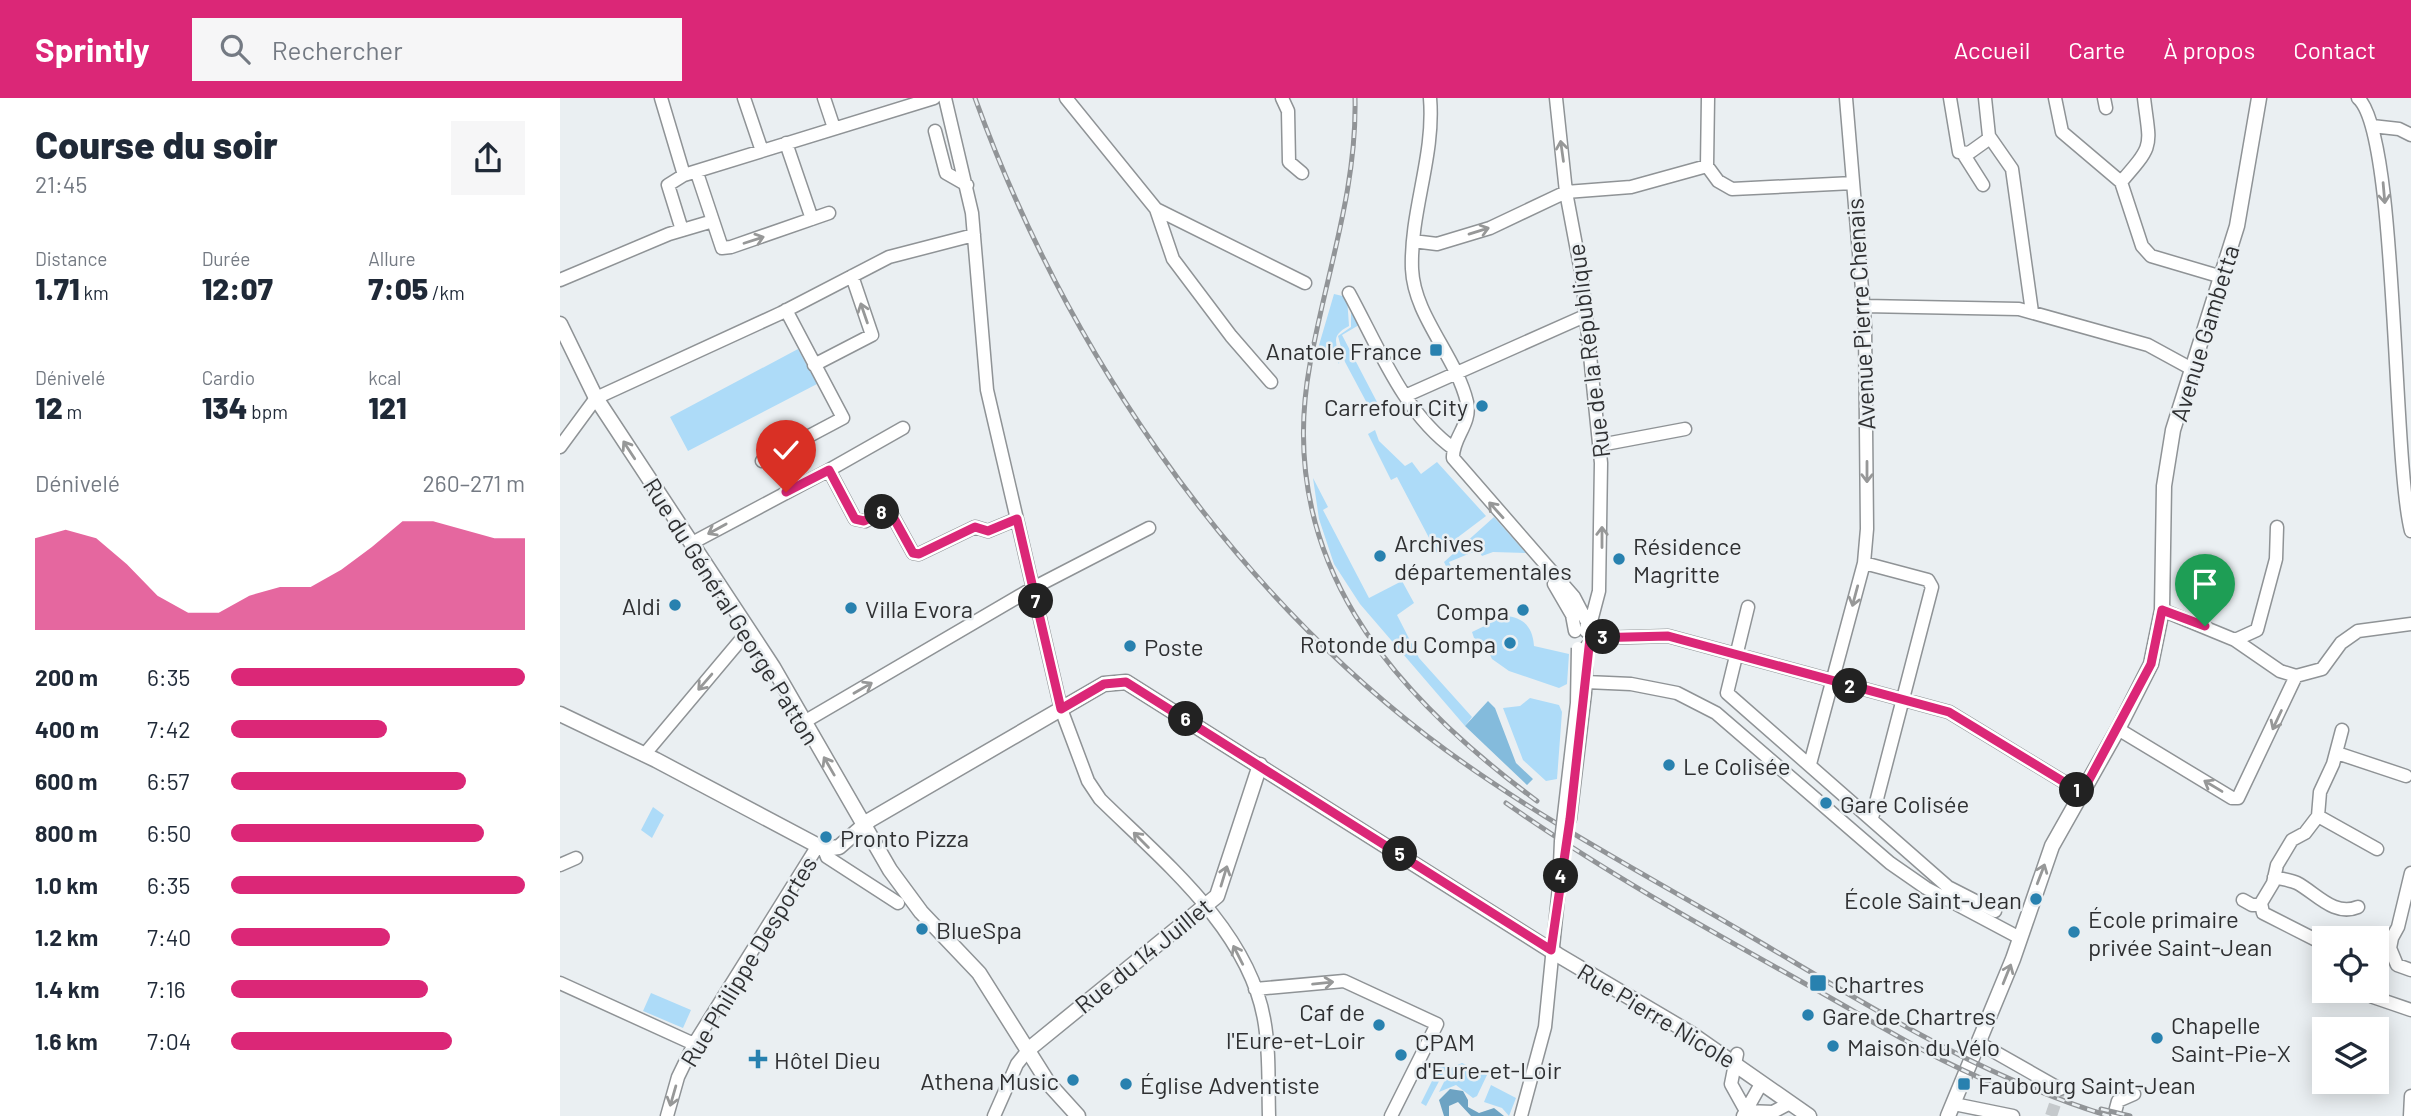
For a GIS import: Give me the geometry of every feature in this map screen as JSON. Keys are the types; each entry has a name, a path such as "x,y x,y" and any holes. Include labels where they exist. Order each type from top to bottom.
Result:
{"main road":[{"name":"Avenue Gambetta","path":"1951,1110 2020,938 2052,846 2119,729 2151,664 2162,610 2166,475 2173,430 2222,277 2246,183 2259,98"},
{"path":"560,324 596,398"},
{"name":"Rue du Général George Patton","path":"596,398 750,630 901,887 979,973 1049,1084 1078,1116"},
{"name":"Rue Pierre Nicole","path":"845,842 863,825 1104,684 1126,682 1551,950 1735,1057 1761,1084 1809,1116"},
{"path":"560,714 820,848 845,842 872,841"},
{"name":"Rue du 14 Juillet","path":"1029,1049 1207,905 1219,891 1260,765"}],"street":[{"path":"661,98 722,247 731,247 829,213"},
{"path":"744,98 762,151"},
{"path":"824,98 834,128"},
{"path":"685,229 668,185 691,174 934,98"},
{"path":"945,98 967,186 974,235 987,390 1061,709 1088,781 1101,799 1207,905 1227,933 1255,989 1265,1030 1269,1116"},
{"path":"1066,98 1156,209 1172,259 1231,336 1272,382"},
{"path":"1282,98 1288,111 1289,162 1301,173"},
{"path":"1430,98 1429,143 1413,241 1415,287 1458,375 1468,407 1466,423 1454,449 1456,465 1574,597 1587,622 1586,682 1551,950 1545,1027 1521,1116"},
{"name":"Rue de la République","path":"1556,98 1566,192 1587,315 1600,445 1602,545 1596,604 1586,638"},
{"path":"1708,98 1707,166 1718,181 1732,189 1853,183"},
{"name":"Avenue Pierre Chenais","path":"1810,764 1864,563 1867,529 1864,306 1846,98"},
{"path":"1950,98 1959,152 1964,155 1983,185"},
{"path":"1984,98 1990,138 2012,169 2032,312"},
{"path":"2055,98 2062,132 2121,182 2142,246 2151,256 2222,277"},
{"path":"2121,182 2147,152 2149,143 2144,98"},
{"path":"2366,100 2385,198 2393,357 2411,531"},
{"path":"2372,126 2399,129 2411,135"},
{"path":"935,131 946,173 967,186"},
{"path":"1964,155 1990,138"},
{"path":"786,143 812,219"},
{"path":"1413,241 1437,244 1490,228 1566,192 1631,187 1707,166"},
{"path":"1156,209 1305,283"},
{"path":"560,280 685,229 712,221"},
{"path":"560,447 596,398 786,310 889,257 974,235"},
{"path":"814,365 872,335 852,276"},
{"path":"1349,293 1405,396 1435,435 1454,449"},
{"path":"1864,306 2019,309 2148,345 2192,369"},
{"path":"762,461 843,418 786,310"},
{"path":"1405,396 1458,375 1587,315"},
{"path":"692,543 903,428"},
{"path":"1600,445 1685,429"},
{"path":"829,470 855,519 864,521 884,511 891,513 913,553 919,554 975,527 988,531 1017,519"},
{"path":"2235,640 2258,630 2276,559 2277,527"},
{"path":"804,722 1033,588 1149,528"},
{"path":"1864,563 1928,580 1932,587 1872,818"},
{"path":"1748,607 1727,693 1948,887 1995,911"},
{"path":"2162,610 2235,640 2280,671 2296,676 2322,669 2341,643 2358,631 2411,624"},
{"path":"644,755 750,630"},
{"path":"1586,638 1668,636 1949,712 2082,793"},
{"path":"1559,887 1561,841 1586,638"},
{"path":"2119,729 2232,798 2238,798 2296,676"},
{"path":"1586,682 1631,684 1676,693 1716,713 1890,863 1926,888 2020,938"},
{"path":"2312,939 2263,913 2261,906 2277,866 2292,840 2305,833 2318,816 2320,792 2337,753 2342,730"},
{"path":"2337,753 2406,776"},
{"path":"2318,816 2377,849"},
{"path":"820,848 827,856 898,903"},
{"name":"Rue Philippe Desportes","path":"667,1116 678,1077 694,1044 820,848"},
{"path":"560,865 576,858"},
{"path":"2411,873 2390,948 2398,965 2411,970"},
{"path":"2274,877 2298,884 2328,905 2347,910 2358,907"},
{"path":"2243,900 2261,906"},
{"path":"1255,989 1344,981 1437,1024 1391,1116"},
{"path":"560,983 694,1044"},
{"path":"2389,1003 2411,1010"},
{"path":"1979,1044 2060,1089"},
{"path":"994,1116 1017,1064 1029,1049"},
{"path":"1735,1057 1731,1084 1744,1113"},
{"path":"1744,1113 1761,1084"},
{"path":"2113,1116 2118,1101 2134,1094"},
{"path":"2410,1116 2411,1096"},
{"path":"1744,1113 1773,1112 1790,1103"},
{"path":"1951,1110 2013,1116"}],"shaded area":[{"path":"1334,294 1347,297 1349,326 1336,338 1339,364 1330,346 1317,352"},
{"path":"1351,309 1359,325 1342,335 1377,402 1369,407 1345,362 1338,336 1351,327"},
{"path":"798,349 817,384 688,451 670,417"},
{"path":"1375,430 1379,441 1405,466 1412,462 1421,474 1437,462 1486,516 1437,553 1397,477 1391,480 1368,434"},
{"path":"1313,478 1328,507 1323,510 1369,598 1402,581 1414,603 1397,615 1419,658 1472,717 1465,726 1360,604 1334,564 1319,519"},
{"path":"1494,517 1526,553 1493,552 1482,556 1478,550 1449,562 1452,569 1448,570 1444,562"},
{"path":"1505,616 1522,621 1526,625 1532,634 1534,646 1569,654 1567,684 1559,688 1509,671 1492,659 1486,647 1474,638 1472,632"},
{"path":"1530,698 1559,705 1562,712 1557,779 1546,781 1523,760 1503,708 1520,706"},
{"path":"1488,701 1495,708 1516,763 1533,779 1527,785 1465,726"},
{"path":"653,807 664,815 652,838 641,830"},
{"path":"651,993 691,1010 683,1028 643,1011"},
{"path":"1441,1063 1447,1066 1426,1106 1421,1103"},
{"path":"1462,1063 1487,1075 1477,1096 1473,1098 1456,1085 1439,1092 1451,1068"},
{"path":"1491,1085 1516,1098 1509,1116 1502,1108 1484,1102"},
{"path":"1450,1089 1463,1091 1468,1107 1479,1113 1494,1108 1504,1116 1471,1116 1458,1102 1449,1106 1449,1116 1444,1116 1439,1100"}],"tunnel":[{"path":"2051,1116 2060,1089"}],"railway":[{"path":"975,98 1011,189 1054,278 1102,365 1156,448 1216,528 1281,603 1352,673 1427,736 1464,763 1622,862 1921,1035 2013,1080 2109,1116"},
{"path":"1355,98 1346,199 1310,364 1303,434 1310,499 1327,559 1355,615 1391,666 1434,714 1484,759 1537,801"},
{"path":"1506,803 1619,877 1696,922 1926,1052 1997,1085"},
{"path":"2101,1109 2130,1116"}],"place":[{"name":"Anatole France","path":"1436,350"},
{"name":"Carrefour City","path":"1482,406"},
{"name":"Archives départementales","path":"1380,556"},
{"name":"Résidence Magritte","path":"1619,559"},
{"name":"Aldi","path":"675,605"},
{"name":"Villa Evora","path":"851,608"},
{"name":"Compa","path":"1523,610"},
{"name":"Rotonde du Compa","path":"1510,643"},
{"name":"Poste","path":"1130,646"},
{"name":"Le Colisée","path":"1669,765"},
{"name":"Gare Colisée","path":"1826,803"},
{"name":"Pronto Pizza","path":"826,837"},
{"name":"École Saint-Jean","path":"2036,899"},
{"name":"BlueSpa","path":"922,929"},
{"name":"École primaire privée Saint-Jean","path":"2074,932"},
{"name":"Chartres","path":"1818,983"},
{"name":"Gare de Chartres","path":"1808,1015"},
{"name":"Caf de l'Eure-et-Loir","path":"1379,1025"},
{"name":"Chapelle Saint-Pie-X","path":"2157,1038"},
{"name":"Maison du Vélo","path":"1833,1046"},
{"name":"CPAM d'Eure-et-Loir","path":"1401,1055"},
{"name":"Hôtel Dieu","path":"758,1059"},
{"name":"Athena Music","path":"1073,1080"},
{"name":"Église Adventiste","path":"1126,1084"},
{"name":"Faubourg Saint-Jean","path":"1964,1084"}],"route":[{"path":"786,492 829,470 855,519 859,522 884,511 891,513 913,553 919,554 975,527 988,531 1017,519 1061,709 1104,684 1126,682 1551,950 1570,819 1585,693 1587,646 1590,638 1668,636 1949,712 2082,793 2119,729 2151,664 2162,610 2205,626"}]}
